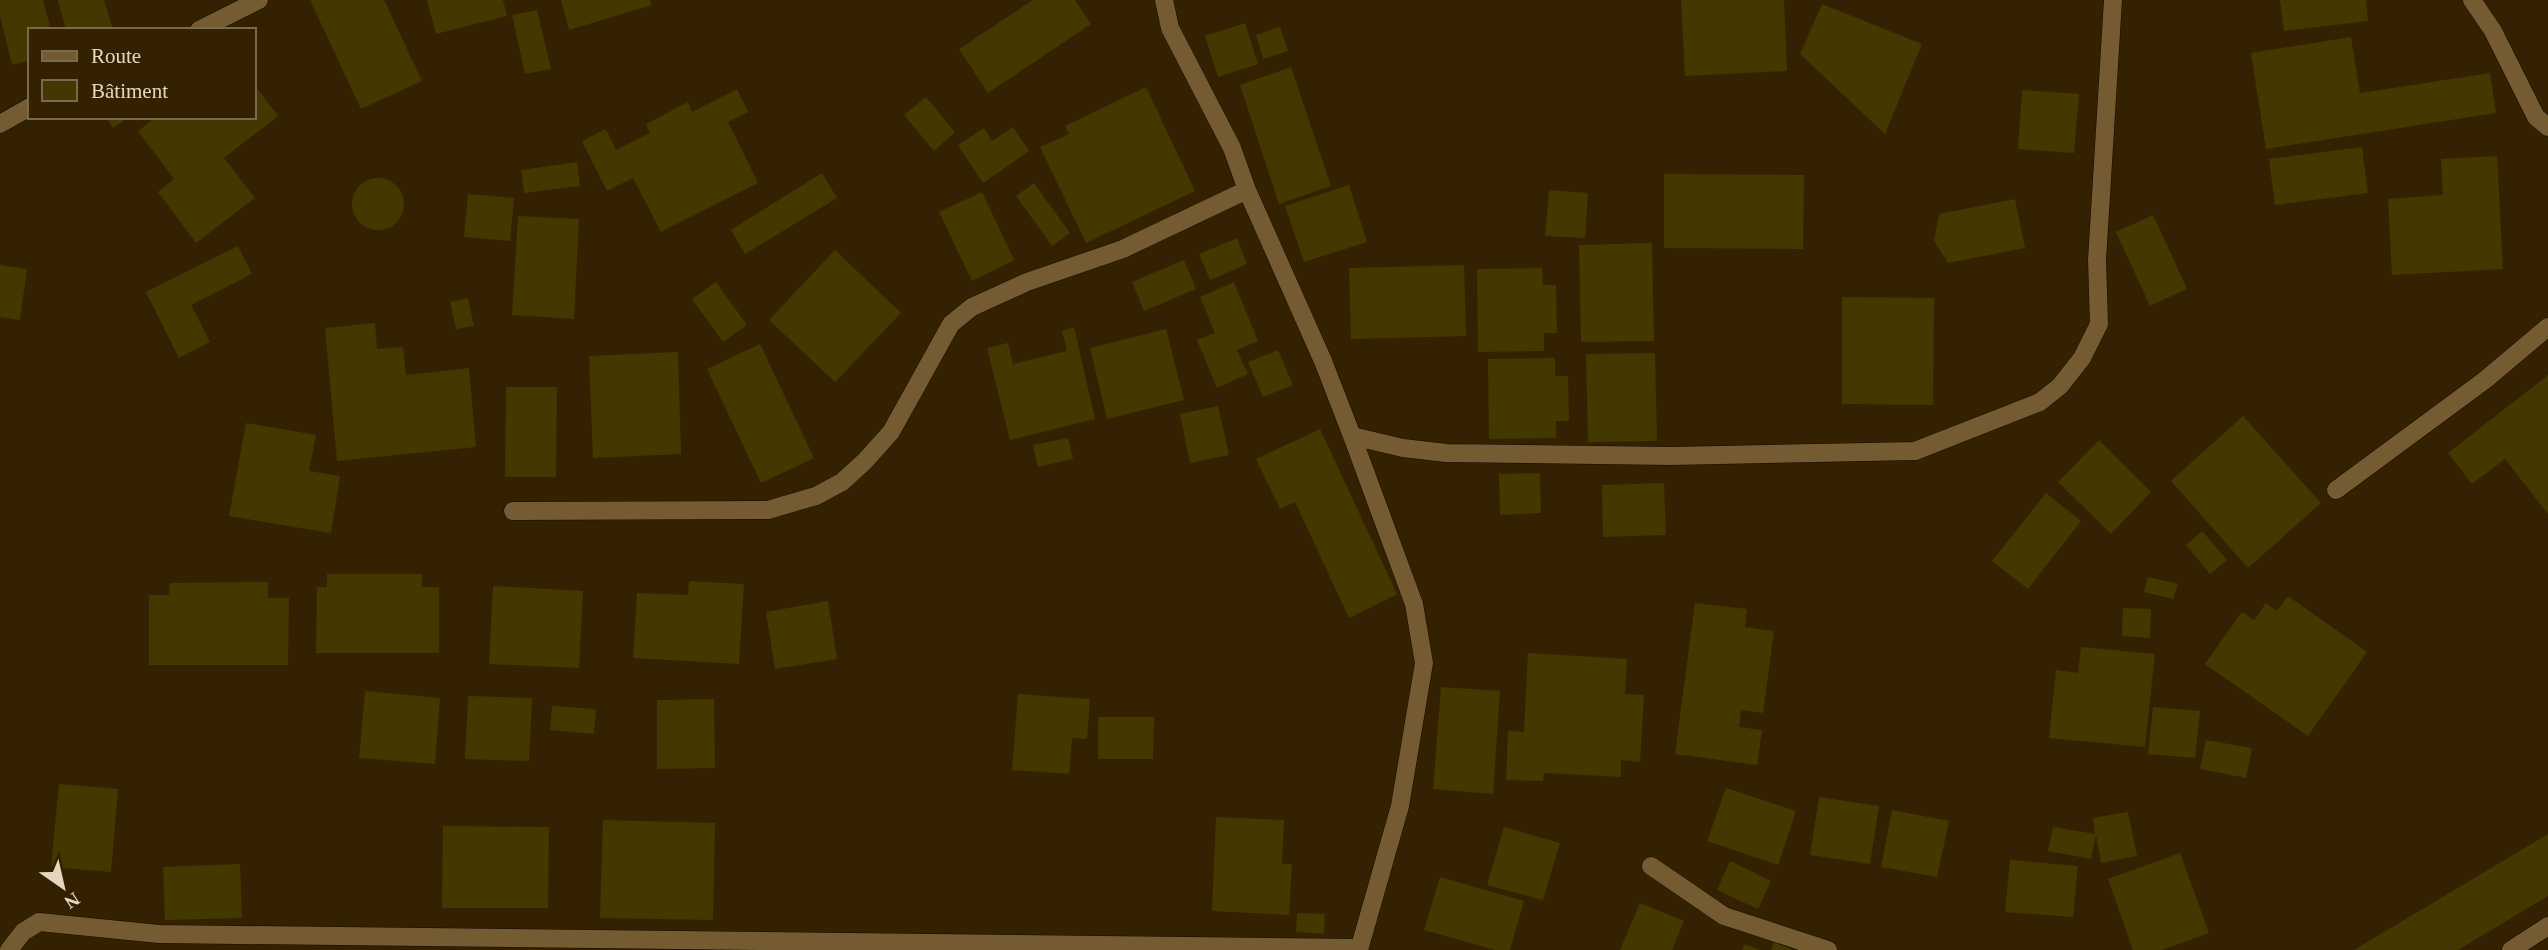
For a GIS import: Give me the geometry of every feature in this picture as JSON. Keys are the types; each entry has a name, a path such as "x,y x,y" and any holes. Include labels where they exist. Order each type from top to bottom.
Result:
{"street":[{"path":"203,28 259,0"},
{"path":"9,950 23,932 39,922 159,934 1359,949 1400,806 1424,663 1414,604 1323,361 1247,190 1232,148 1170,29 1164,0"},
{"path":"1352,436 1403,448 1446,453 1671,456 1915,451 2040,402 2060,386 2082,358 2099,324 2097,260 2113,0"},
{"path":"2472,0 2493,31 2536,117 2548,127"},
{"path":"0,124 28,108"},
{"path":"513,511 768,510 816,496 842,482 891,432 951,324 972,307 1027,282 1123,249 1247,190"},
{"path":"2336,490 2485,380 2548,327"},
{"path":"1651,866 1724,916 1828,950"},
{"path":"2511,950 2548,926"}],"building":[{"path":"0,0 43,0 50,28 28,28 28,61 12,65 0,16"},
{"path":"58,0 104,0 112,28 65,28"},
{"path":"310,0 384,0 422,81 361,109"},
{"path":"427,0 503,0 507,16 436,34"},
{"path":"561,0 650,0 652,5 569,30"},
{"path":"1033,0 1075,0 1091,24 988,93 959,49"},
{"path":"1681,0 1784,0 1787,71 1685,76"},
{"path":"2280,0 2366,0 2368,21 2284,31"},
{"path":"1822,4 1922,44 1885,134 1800,54"},
{"path":"537,10 551,69 525,74 512,15"},
{"path":"1245,23 1258,64 1218,77 1205,36"},
{"path":"1280,27 1288,51 1263,59 1256,35"},
{"path":"2351,37 2360,93 2490,73 2496,113 2266,149 2251,53"},
{"path":"1291,67 1331,186 1279,204 1240,85"},
{"path":"256,87 278,116 224,158 255,198 196,243 158,192 174,179 138,131 153,119 256,119"},
{"path":"1146,87 1195,191 1086,243 1040,147 1069,134 1065,126"},
{"path":"737,89 748,112 728,122 758,183 661,232 633,178 607,191 582,141 606,129 616,150 650,133 646,124 688,102 692,112"},
{"path":"2022,90 2079,94 2074,153 2018,149"},
{"path":"926,97 955,132 934,151 904,115"},
{"path":"107,119 126,119 113,128"},
{"path":"1013,127 1029,151 983,183 958,145 984,128 992,141"},
{"path":"2362,147 2368,193 2275,205 2269,159"},
{"path":"2497,156 2503,269 2392,275 2388,199 2443,195 2441,159"},
{"path":"577,162 580,186 524,193 521,170"},
{"path":"822,173 837,198 745,254 731,230"},
{"path":"1664,174 1804,175 1803,249 1664,248"},
{"path":"378,178 388,180 396,186 402,194 402,214 396,222 388,228 378,230 368,228 360,222 354,214 352,204 354,194 360,186 368,180"},
{"path":"1034,183 1070,233 1052,246 1016,196"},
{"path":"1349,185 1367,242 1304,262 1285,206"},
{"path":"1549,190 1588,193 1585,238 1545,236"},
{"path":"982,192 1014,260 972,281 939,212"},
{"path":"468,194 514,198 510,241 464,237"},
{"path":"2015,199 2025,248 1948,263 1934,241 1939,214"},
{"path":"2153,215 2187,289 2150,306 2116,232"},
{"path":"518,216 579,219 574,319 512,315"},
{"path":"1237,238 1247,264 1210,280 1199,254"},
{"path":"1652,243 1654,341 1581,342 1579,245"},
{"path":"238,246 252,274 191,305 210,342 179,358 146,292"},
{"path":"835,250 901,313 835,382 769,320"},
{"path":"1184,260 1196,289 1144,311 1132,282"},
{"path":"0,265 27,269 20,320 0,317"},
{"path":"1464,265 1466,336 1351,339 1349,268"},
{"path":"1542,268 1543,285 1556,285 1557,333 1544,333 1544,351 1478,352 1477,269"},
{"path":"716,282 747,325 723,342 692,299"},
{"path":"1234,282 1258,341 1237,350 1248,374 1217,388 1197,340 1215,333 1200,297"},
{"path":"1842,297 1934,298 1933,405 1842,404"},
{"path":"468,298 474,326 456,329 450,302"},
{"path":"375,323 377,349 403,347 406,375 469,368 476,447 337,461 325,328"},
{"path":"1074,327 1095,419 1010,440 987,348 1008,343 1013,364 1067,351 1062,331"},
{"path":"1166,329 1184,400 1107,419 1090,348"},
{"path":"760,344 814,458 761,483 707,369"},
{"path":"1278,350 1293,385 1263,397 1248,362"},
{"path":"678,352 681,454 593,458 589,356"},
{"path":"1655,353 1657,441 1588,442 1586,354"},
{"path":"1555,358 1555,376 1568,376 1569,421 1556,421 1556,438 1489,439 1488,359"},
{"path":"2548,375 2548,514 2505,459 2472,484 2448,453"},
{"path":"506,387 557,387 556,477 505,477"},
{"path":"1218,406 1229,455 1190,463 1180,414"},
{"path":"2243,416 2321,503 2248,568 2171,481"},
{"path":"246,423 316,435 309,471 340,476 331,533 229,516"},
{"path":"1320,429 1397,594 1349,618 1295,502 1280,509 1256,459"},
{"path":"1068,438 1073,459 1038,467 1033,445"},
{"path":"2099,440 2151,492 2111,534 2058,482"},
{"path":"1540,473 1541,513 1500,515 1499,474"},
{"path":"1664,483 1666,535 1603,537 1602,485"},
{"path":"2046,493 2081,521 2028,589 1992,561"},
{"path":"2202,531 2227,560 2210,574 2186,545"},
{"path":"327,574 422,574 422,587 439,587 439,653 316,653 317,587 327,587"},
{"path":"2148,577 2178,584 2173,599 2144,592"},
{"path":"689,581 744,584 739,664 633,658 637,593 688,595"},
{"path":"268,582 268,598 289,598 288,665 149,665 149,595 169,595 170,583"},
{"path":"493,586 583,591 579,668 489,664"},
{"path":"2288,596 2367,652 2308,736 2205,664 2242,612 2254,620 2266,603 2277,611"},
{"path":"828,601 837,659 775,669 766,612"},
{"path":"1695,603 1747,609 1745,627 1774,631 1763,713 1741,710 1739,727 1762,730 1757,765 1675,754"},
{"path":"2123,608 2151,609 2150,638 2122,636"},
{"path":"2081,647 2155,654 2145,747 2049,738 2056,670 2078,673"},
{"path":"1528,653 1627,659 1625,694 1644,695 1640,762 1621,760 1621,777 1544,773 1543,781 1506,780 1508,731 1524,732"},
{"path":"1441,687 1500,691 1493,794 1433,789"},
{"path":"365,691 440,698 435,764 359,758"},
{"path":"1018,694 1090,699 1087,739 1072,738 1069,774 1012,770"},
{"path":"468,696 532,698 529,761 465,759"},
{"path":"714,699 715,768 657,769 657,700"},
{"path":"552,706 596,709 594,734 550,730"},
{"path":"2153,707 2200,711 2195,758 2148,754"},
{"path":"1098,717 1154,717 1153,759 1098,759"},
{"path":"2206,740 2252,748 2246,778 2200,769"},
{"path":"59,784 118,789 111,872 51,867"},
{"path":"1726,788 1796,811 1778,865 1707,841"},
{"path":"1819,797 1879,806 1870,864 1810,855"},
{"path":"1892,810 1949,821 1937,877 1881,867"},
{"path":"2128,812 2137,856 2101,863 2096,835 2091,859 2048,851 2053,827 2095,834 2093,818"},
{"path":"1216,817 1284,820 1282,864 1292,864 1289,915 1212,911"},
{"path":"603,820 715,823 713,920 600,918"},
{"path":"443,826 549,827 548,908 442,908"},
{"path":"1504,827 1560,843 1543,900 1487,885"},
{"path":"2548,834 2548,896 2458,950 2354,950"},
{"path":"2180,853 2209,933 2162,950 2133,950 2108,879"},
{"path":"2010,860 2078,866 2073,917 2005,912"},
{"path":"1730,861 1771,881 1758,909 1717,890"},
{"path":"240,864 242,918 165,920 163,867"},
{"path":"1440,877 1524,901 1510,950 1495,950 1424,930"},
{"path":"1640,903 1684,921 1672,950 1620,950"},
{"path":"1297,913 1325,914 1324,934 1296,932"},
{"path":"1774,942 1793,950 1771,950"},
{"path":"1745,944 1759,950 1742,950"}]}
